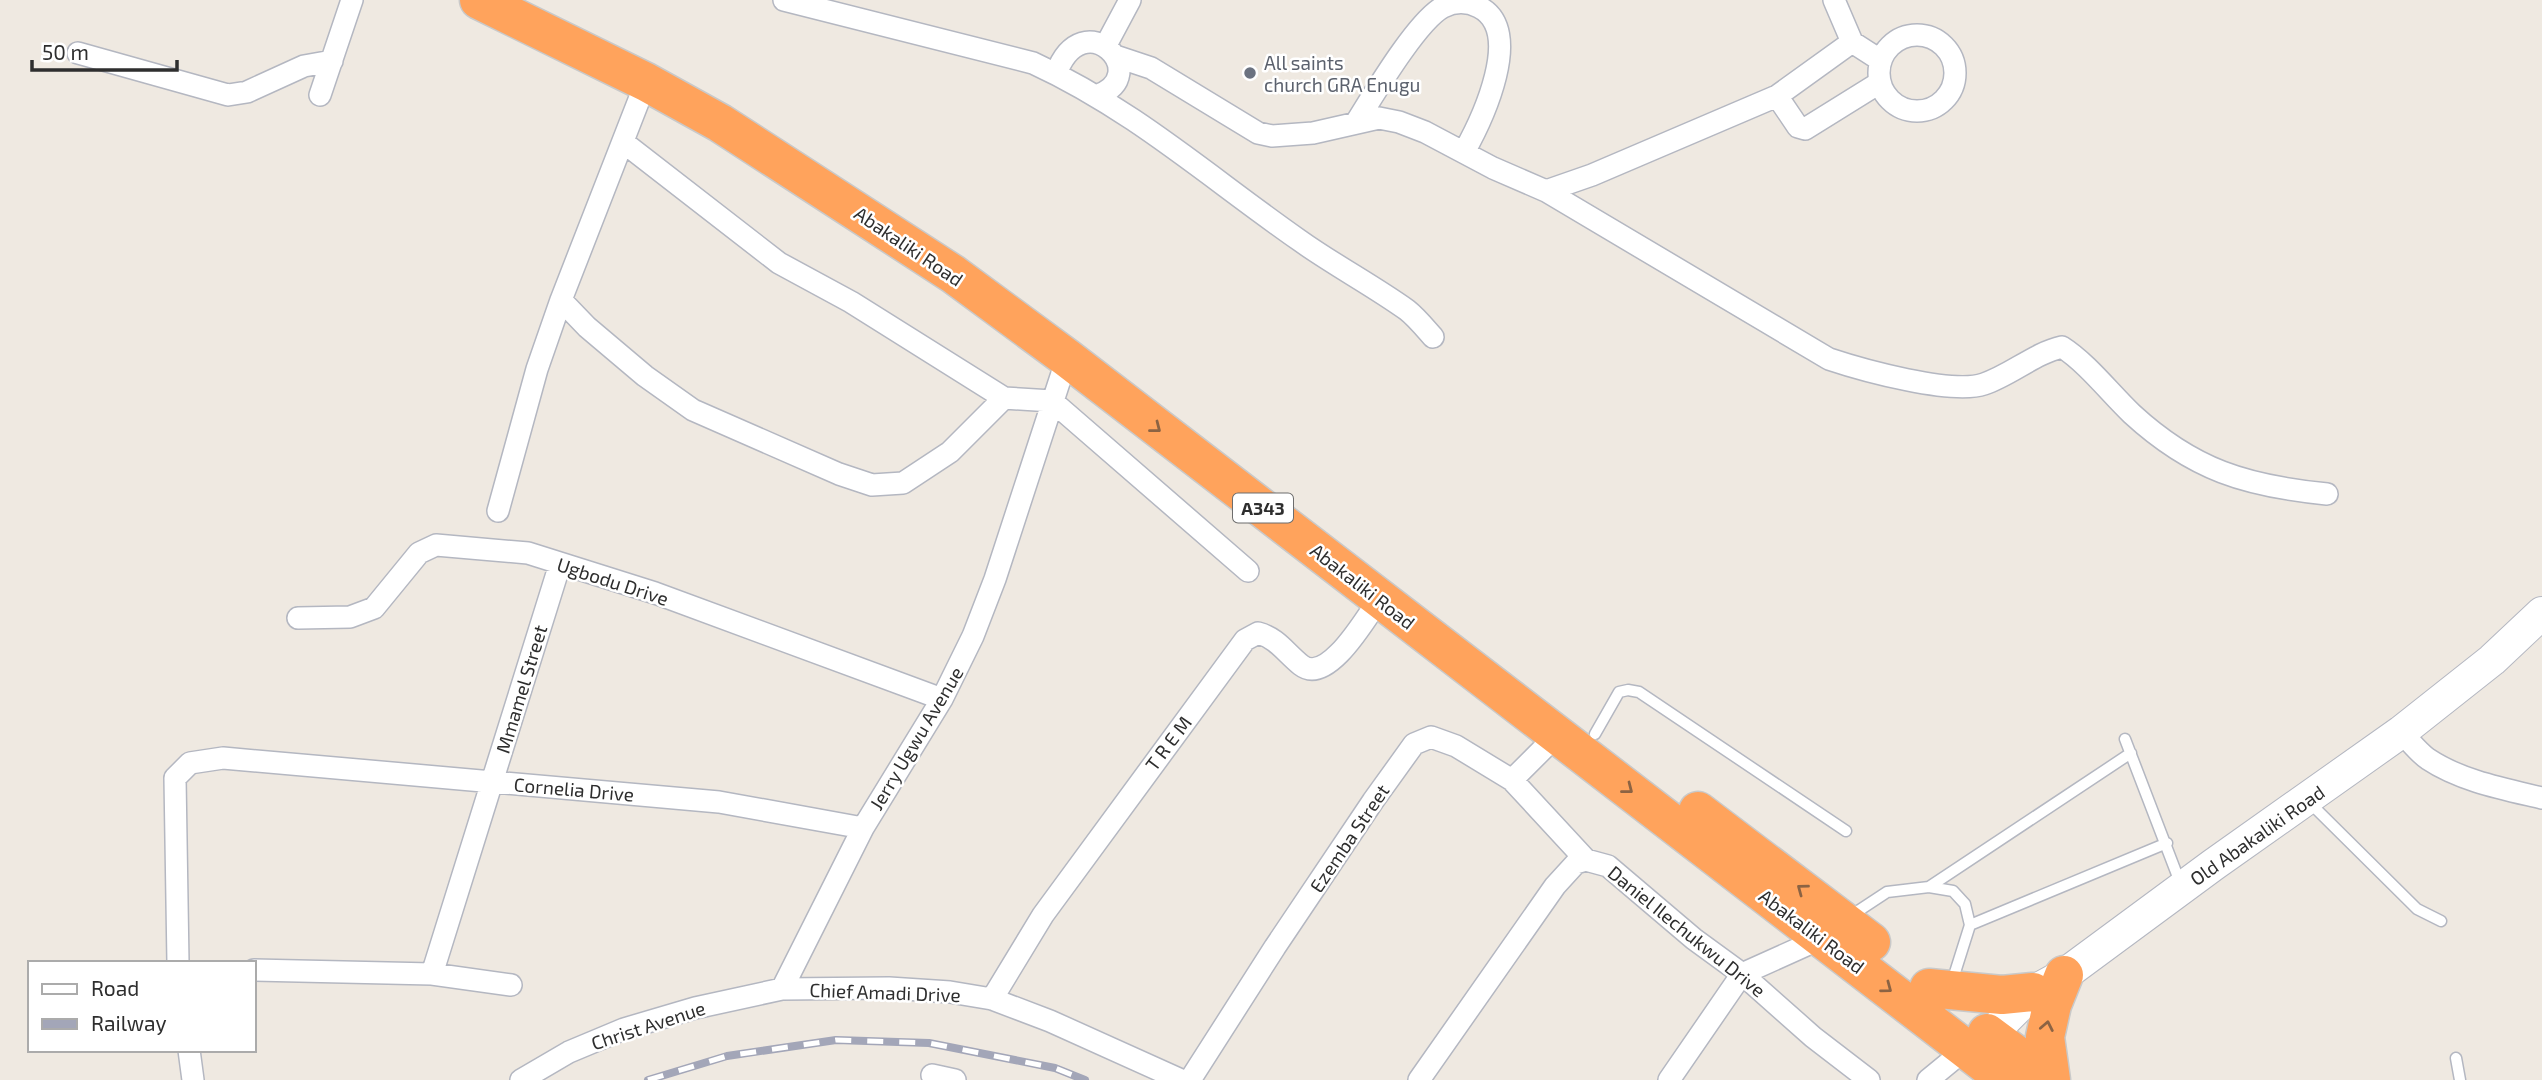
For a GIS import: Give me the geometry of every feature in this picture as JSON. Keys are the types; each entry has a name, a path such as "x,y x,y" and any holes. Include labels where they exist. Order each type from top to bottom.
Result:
{"highway":[{"name":"Abakaliki Road","path":"479,0 646,82 720,123 953,274 1067,358 1437,644 1558,734 1833,929 1940,988 2006,1080"},
{"name":"Abakaliki Road","path":"534,0 657,64 895,205 1078,337 1595,734 1833,929 1978,1042 2051,1080"},
{"path":"1940,988 2002,995 2048,983 2052,1004 2045,1037 2051,1080"}],"main road":[{"name":"Old Abakaliki Road","path":"1978,1042 2048,983 2402,732 2492,660 2542,613"}],"street":[{"path":"320,95 352,0"},
{"path":"784,0 1032,63 1056,74 1096,96 1186,155 1298,240 1408,311 1433,337"},
{"path":"1096,96 1108,90 1116,79 1119,67 1112,51 1130,0"},
{"path":"1833,0 1852,42 1880,60"},
{"path":"1357,121 1422,24 1442,8 1456,2 1473,4 1490,12 1497,23 1500,36 1492,92 1464,152"},
{"path":"1913,34 1935,38 1951,53 1957,75 1950,96 1933,110 1910,112 1900,107 1891,102 1879,83 1880,60 1893,42 1913,34"},
{"path":"1056,74 1069,49 1090,40 1151,68 1258,133 1272,136 1300,134 1379,118 1399,122 1546,191 1829,359 1869,372 1957,387 1982,385 2062,347 2150,429 2187,455 2234,478 2279,489 2327,494"},
{"path":"1546,191 1592,175 1777,96 1852,42"},
{"path":"78,53 228,95 247,92 304,66 332,61"},
{"path":"498,512 537,369 646,82"},
{"path":"1777,96 1798,127 1805,129 1879,83"},
{"path":"623,142 779,263 851,302 1004,398 1052,401 1248,571"},
{"path":"561,300 587,327 645,376 693,410 839,474 872,485 903,483 950,452 1004,398"},
{"name":"Jerry Ugwu Avenue","path":"782,989 863,828 942,699 973,636 995,579 1067,358"},
{"name":"Ugbodu Drive","path":"298,618 350,617 374,608 419,553 436,545 528,553 655,593 942,699"},
{"name":"Mmamel Street","path":"432,974 560,564"},
{"name":"T R E M","path":"992,999 1043,915 1245,640 1258,633 1272,637 1303,667 1318,669 1336,658 1380,598"},
{"path":"2402,732 2427,758 2442,766 2484,784 2542,798"},
{"path":"1512,780 1558,734"},
{"name":"Ezemba Street","path":"1190,1080 1275,947 1414,744 1431,737 1456,746 1512,780 1586,860"},
{"name":"Cornelia Drive","path":"178,961 175,778 190,764 223,758 284,762 719,802 863,828"},
{"name":"Daniel Ilechukwu Drive","path":"1419,1080 1555,886 1576,863 1586,860 1608,866 1694,939 1742,974 1813,1037 1869,1080"},
{"path":"1669,1080 1742,974 1833,929"},
{"path":"256,970 432,974 511,985"},
{"name":"Chief Amadi Drive","path":"782,989 919,989 992,999 1050,1021 1181,1080"},
{"name":"Christ Avenue","path":"521,1080 569,1052 624,1029 695,1008 782,989"},
{"path":"1928,1080 1978,1042"},
{"path":"189,1052 193,1080"},
{"path":"932,1075 955,1080"}],"lane":[{"path":"1595,734 1619,692 1639,692 1846,831"},
{"path":"2125,739 2182,888"},
{"path":"1929,887 2131,753"},
{"path":"2307,800 2417,909 2441,921"},
{"path":"1970,925 2166,843"},
{"path":"1833,929 1887,892 1929,887 1953,891 1965,904 1970,925 1940,988"},
{"path":"2456,1058 2460,1080"}],"railway":[{"path":"648,1080 727,1056 836,1040 929,1043 1055,1068 1085,1080"}],"place":[{"name":"All saints church GRA Enugu","path":"1250,73"}]}
